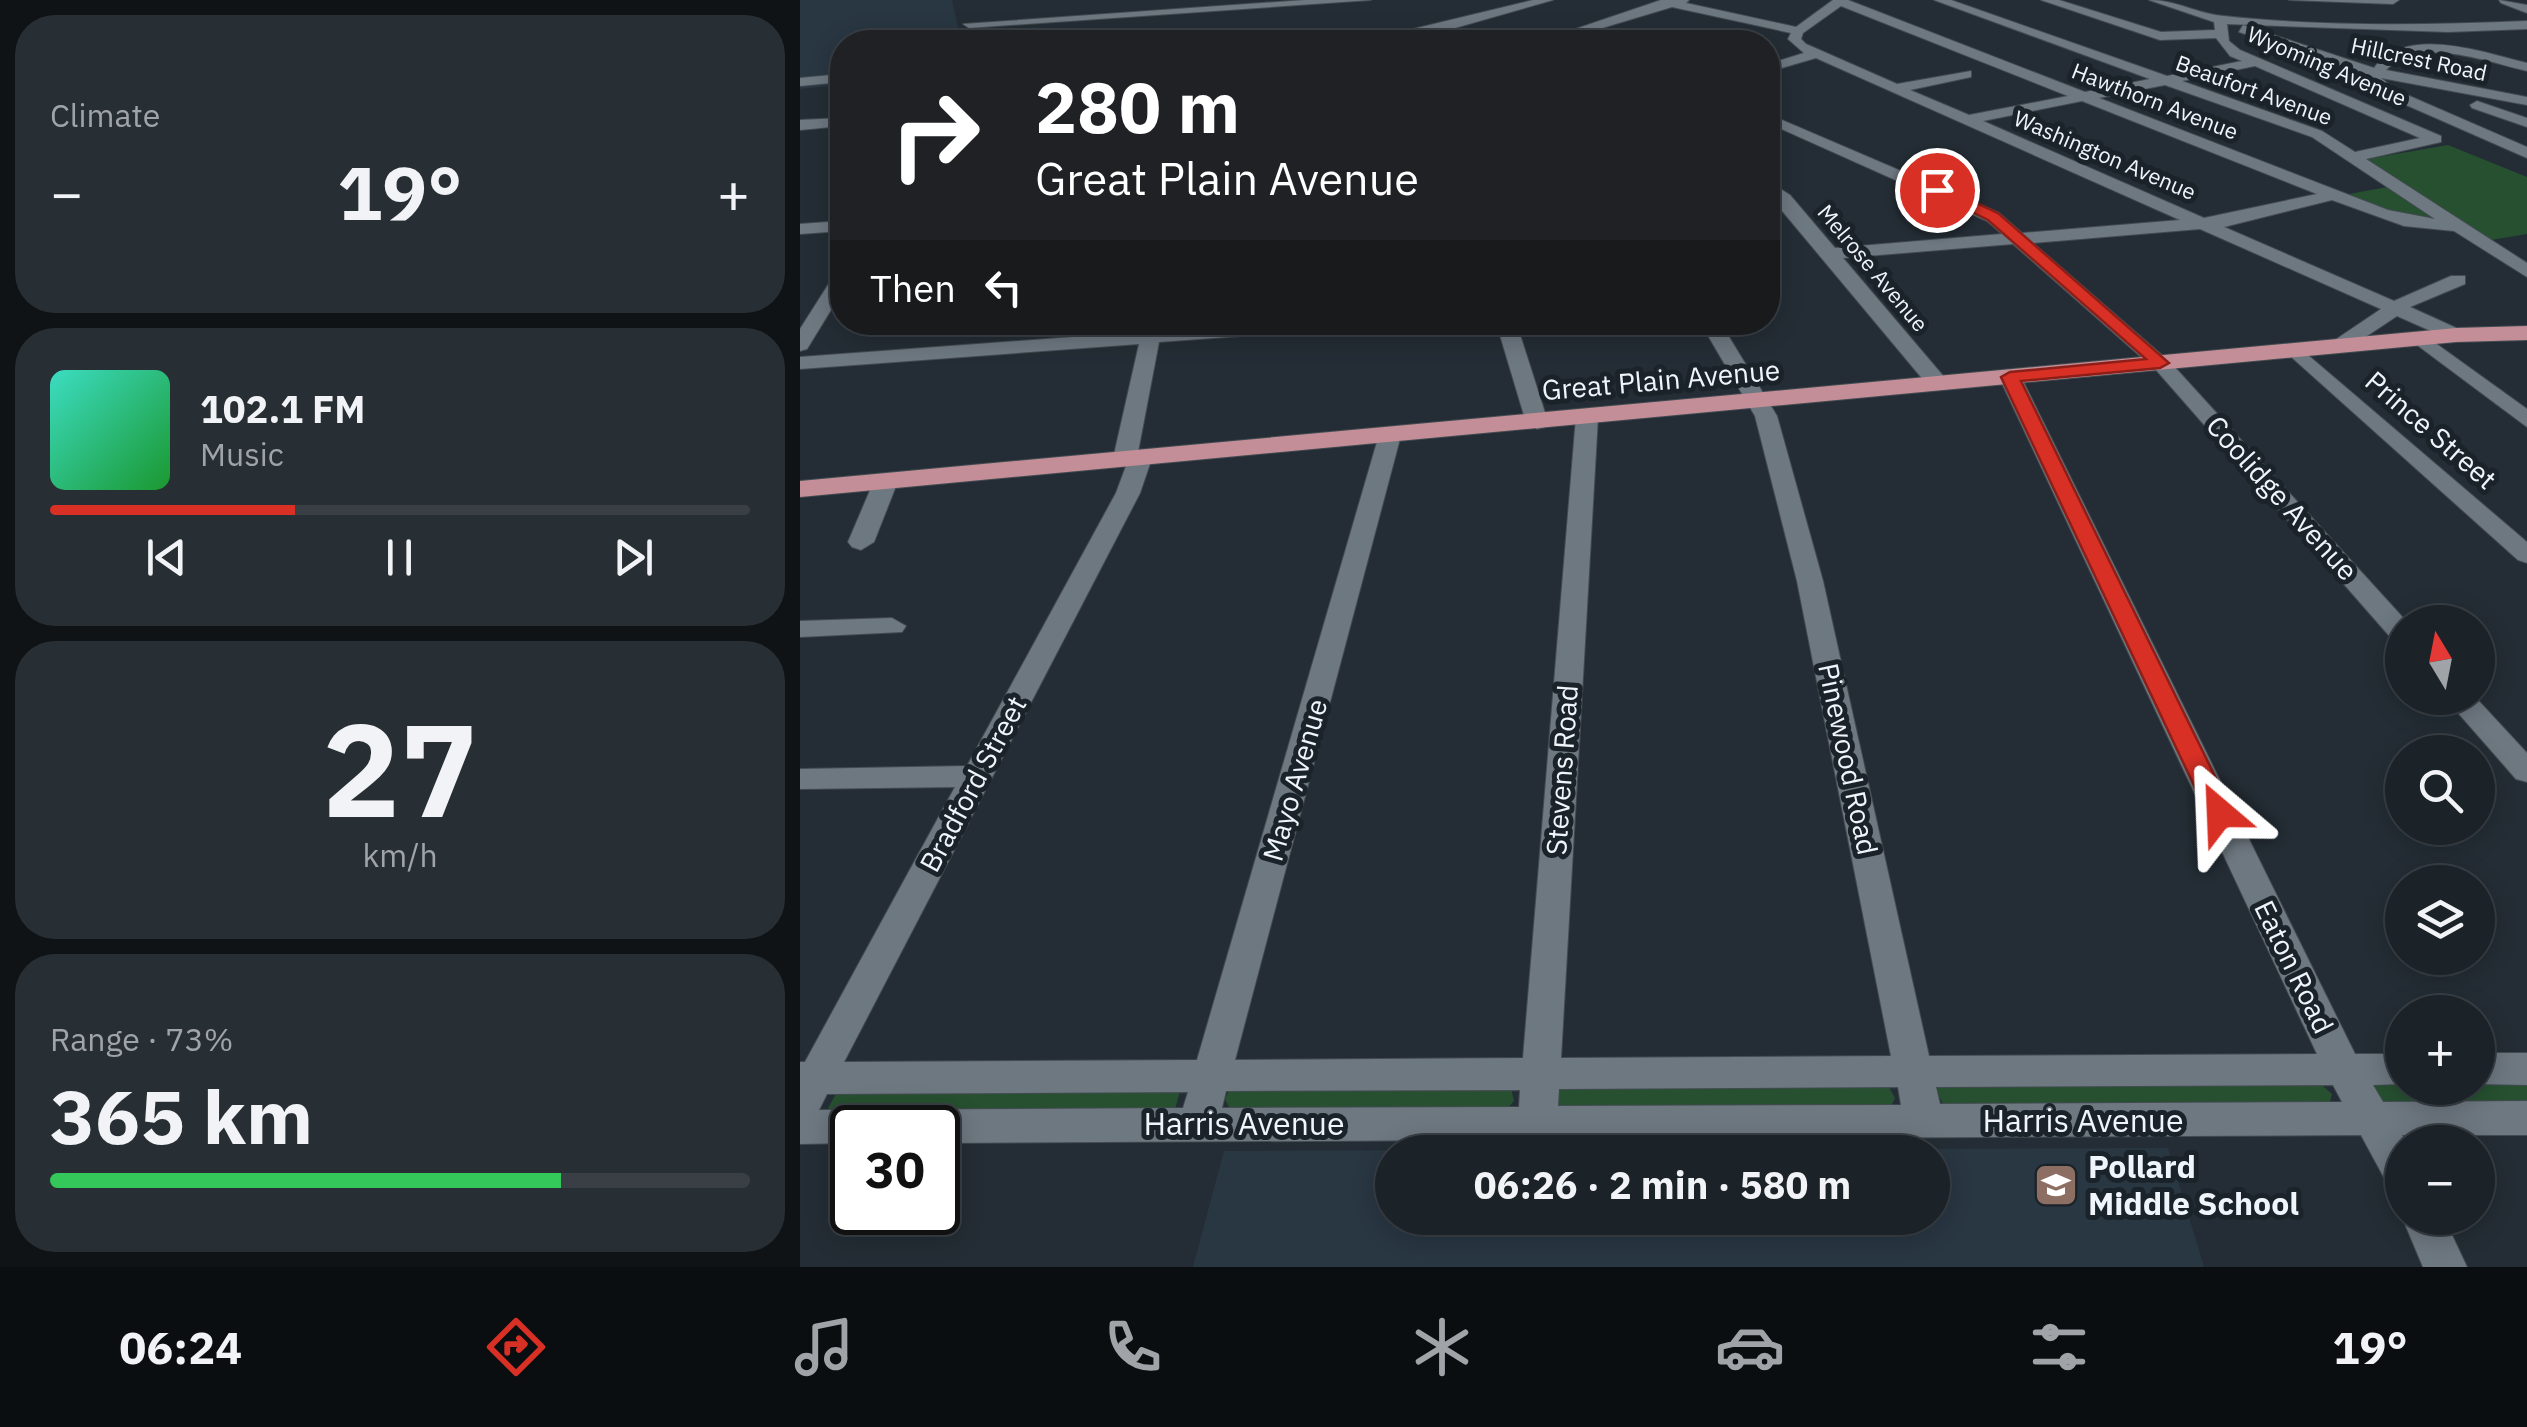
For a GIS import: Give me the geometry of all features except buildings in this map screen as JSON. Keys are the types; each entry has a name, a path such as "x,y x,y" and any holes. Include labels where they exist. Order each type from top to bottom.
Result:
{"main road":[{"name":"Great Plain Avenue","path":"800,489 2456,334 2527,332"}],"street":[{"path":"1097,16 1104,0"},
{"path":"1660,0 1798,30 1840,0"},
{"name":"Hawthorn Avenue","path":"1840,0 2397,219 2458,226"},
{"name":"Beaufort Avenue","path":"1940,0 2316,134 2527,271"},
{"path":"2047,0 2160,36 2220,27 2527,25"},
{"path":"2156,0 2220,27"},
{"name":"Hillcrest Road","path":"2198,0 2220,27 2375,74 2527,101"},
{"path":"2299,0 2393,0"},
{"path":"2506,0 2527,9"},
{"path":"1434,30 1535,1"},
{"path":"969,24 1216,5 1349,2 1366,7"},
{"path":"1586,30 1680,2"},
{"path":"962,4 969,30"},
{"path":"1211,30 1216,5"},
{"path":"1386,25 1398,30"},
{"name":"Wyoming Avenue","path":"2220,27 2226,47 2436,138 2352,156"},
{"name":"Washington Avenue","path":"1798,30 1794,39 1816,54 2456,334"},
{"path":"2527,67 2443,51 2414,50 2391,57 2375,74 2376,84 2394,94 2527,153"},
{"path":"1780,64 1816,54"},
{"path":"1967,120 2256,62"},
{"path":"1894,89 1966,74"},
{"path":"800,82 830,79"},
{"path":"2450,86 2477,105 2527,124"},
{"name":"Coolidge Avenue","path":"1780,122 1978,208 2020,240 2160,363 2385,614"},
{"path":"800,125 830,123"},
{"path":"1780,129 1793,126"},
{"path":"1829,254 2206,224 2391,182"},
{"name":"Melrose Avenue","path":"1780,199 1939,384"},
{"path":"800,229 830,227"},
{"path":"2340,346 2421,292 2458,280"},
{"path":"800,346 830,297"},
{"path":"800,363 1099,335"},
{"name":"Bradford Street","path":"805,1088 1128,493 1151,335"},
{"path":"1510,335 1536,422"},
{"name":"Pinewood Road","path":"1718,335 1758,401 1810,580 1924,1122"},
{"path":"2420,338 2527,420"},
{"name":"Prince Street","path":"2295,350 2527,555"},
{"name":"Eaton Road","path":"2010,377 2344,1070 2385,1141"},
{"name":"Stevens Road","path":"1536,1124 1586,417"},
{"name":"Mayo Avenue","path":"1198,1124 1390,435"},
{"path":"861,542 886,481"},
{"path":"800,628 892,626"},
{"path":"2475,715 2527,772"},
{"path":"800,779 977,776"},
{"path":"2495,1069 2527,1068"},
{"name":"Harris Avenue","path":"805,1088 1211,1076 2385,1069"},
{"name":"Harris Avenue","path":"800,1127 2527,1118"},
{"path":"2431,1235 2445,1267"}],"shaded area":[{"path":"800,0 952,0 958,30 830,30 830,86 800,89"},
{"name":"Pollard Middle School","path":"2168,1148 2204,1267 1193,1267 1224,1151 1375,1151 1375,1235 1950,1235 1950,1149"}],"green space":[{"path":"2448,145 2527,177 2527,234 2491,240 2367,159"},
{"path":"2387,187 2445,222 2411,220 2344,195"},
{"path":"2495,1079 2527,1079 2527,1107 2383,1105 2370,1082 2385,1081 2385,1105 2495,1105"},
{"path":"2317,1081 2332,1094 2329,1106 1943,1104 1936,1090 1942,1084"},
{"path":"1560,1087 1889,1087 1895,1098 1890,1108 1561,1108 1555,1101"},
{"path":"1511,1088 1514,1101 1504,1112 1231,1111 1225,1099 1229,1090"},
{"path":"1180,1091 1175,1109 960,1110 960,1105 830,1105 830,1111 828,1108 836,1094"}],"place":[{"name":"Pollard Middle School","path":"2056,1185"}],"route":[{"path":"1937,190 1993,216 2160,363 2010,377 2220,813"}]}
